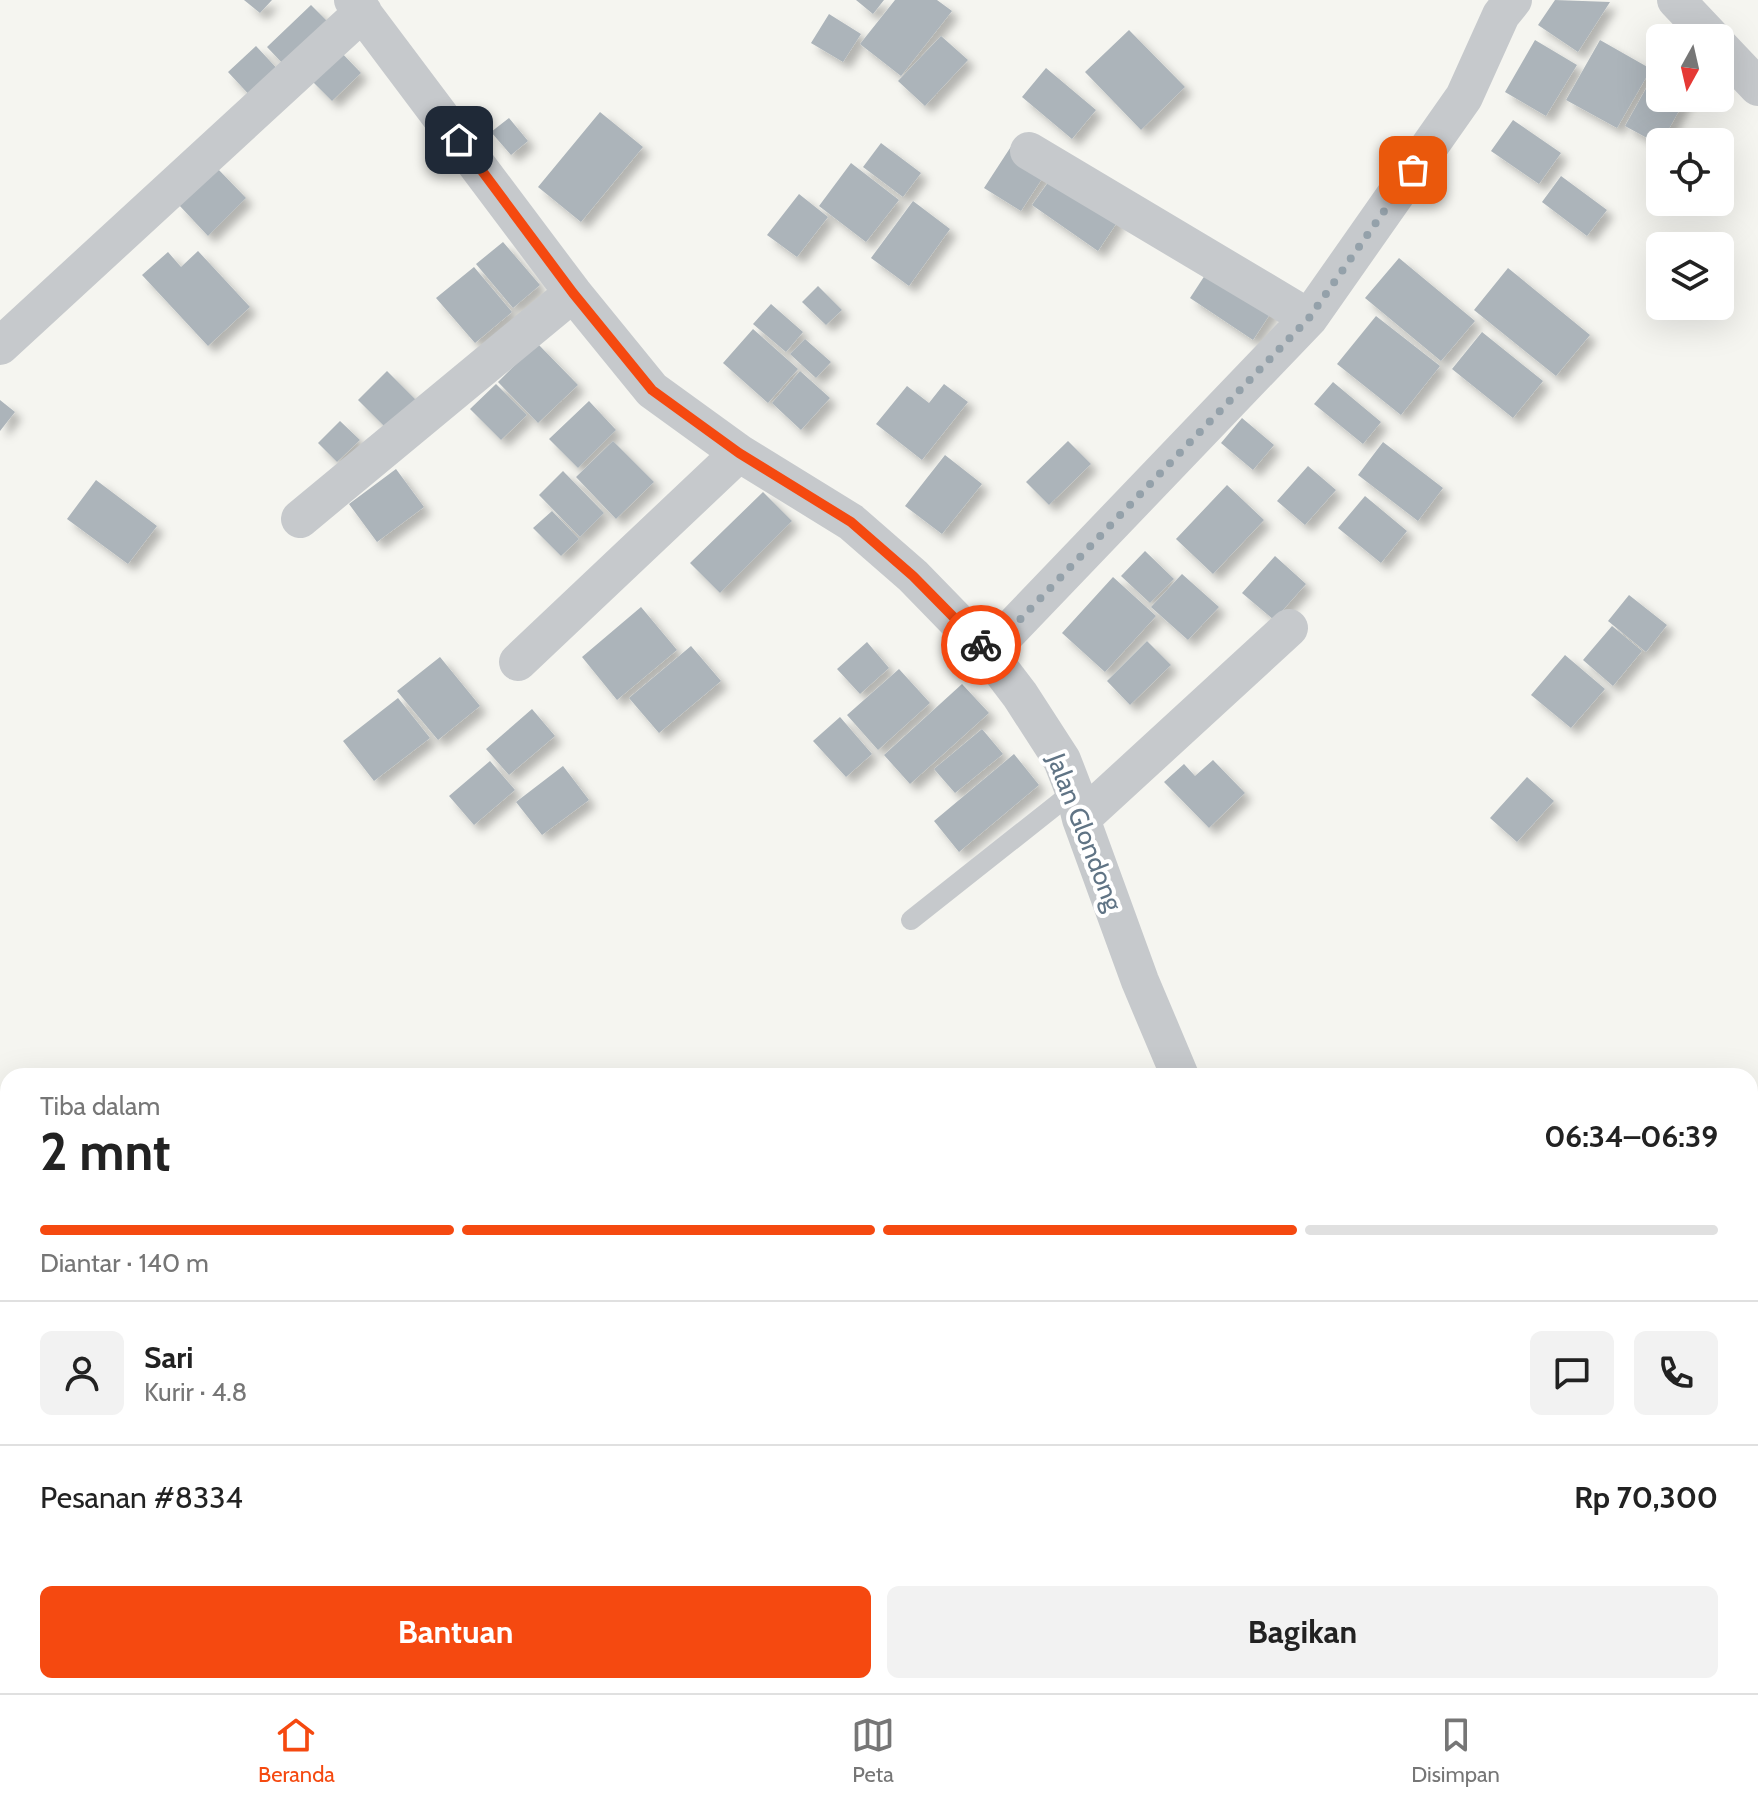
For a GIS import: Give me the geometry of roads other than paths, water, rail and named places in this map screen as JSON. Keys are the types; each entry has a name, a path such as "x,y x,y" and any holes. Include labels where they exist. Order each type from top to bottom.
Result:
{"street":[{"path":"988,653 1309,318 1464,97 1501,15 1513,0"},
{"path":"1676,0 1699,24"},
{"path":"0,346 358,6"},
{"name":"Jalan Glondong","path":"358,6 573,293 652,390 739,453 851,522 913,576 988,653 1020,695 1062,760 1140,981 1177,1068"},
{"path":"1734,62 1758,87"},
{"path":"1029,151 1309,318"},
{"path":"300,519 573,293"},
{"path":"518,662 739,453"},
{"path":"1077,805 1289,628"}],"lane":[{"path":"911,920 1077,805"}]}
